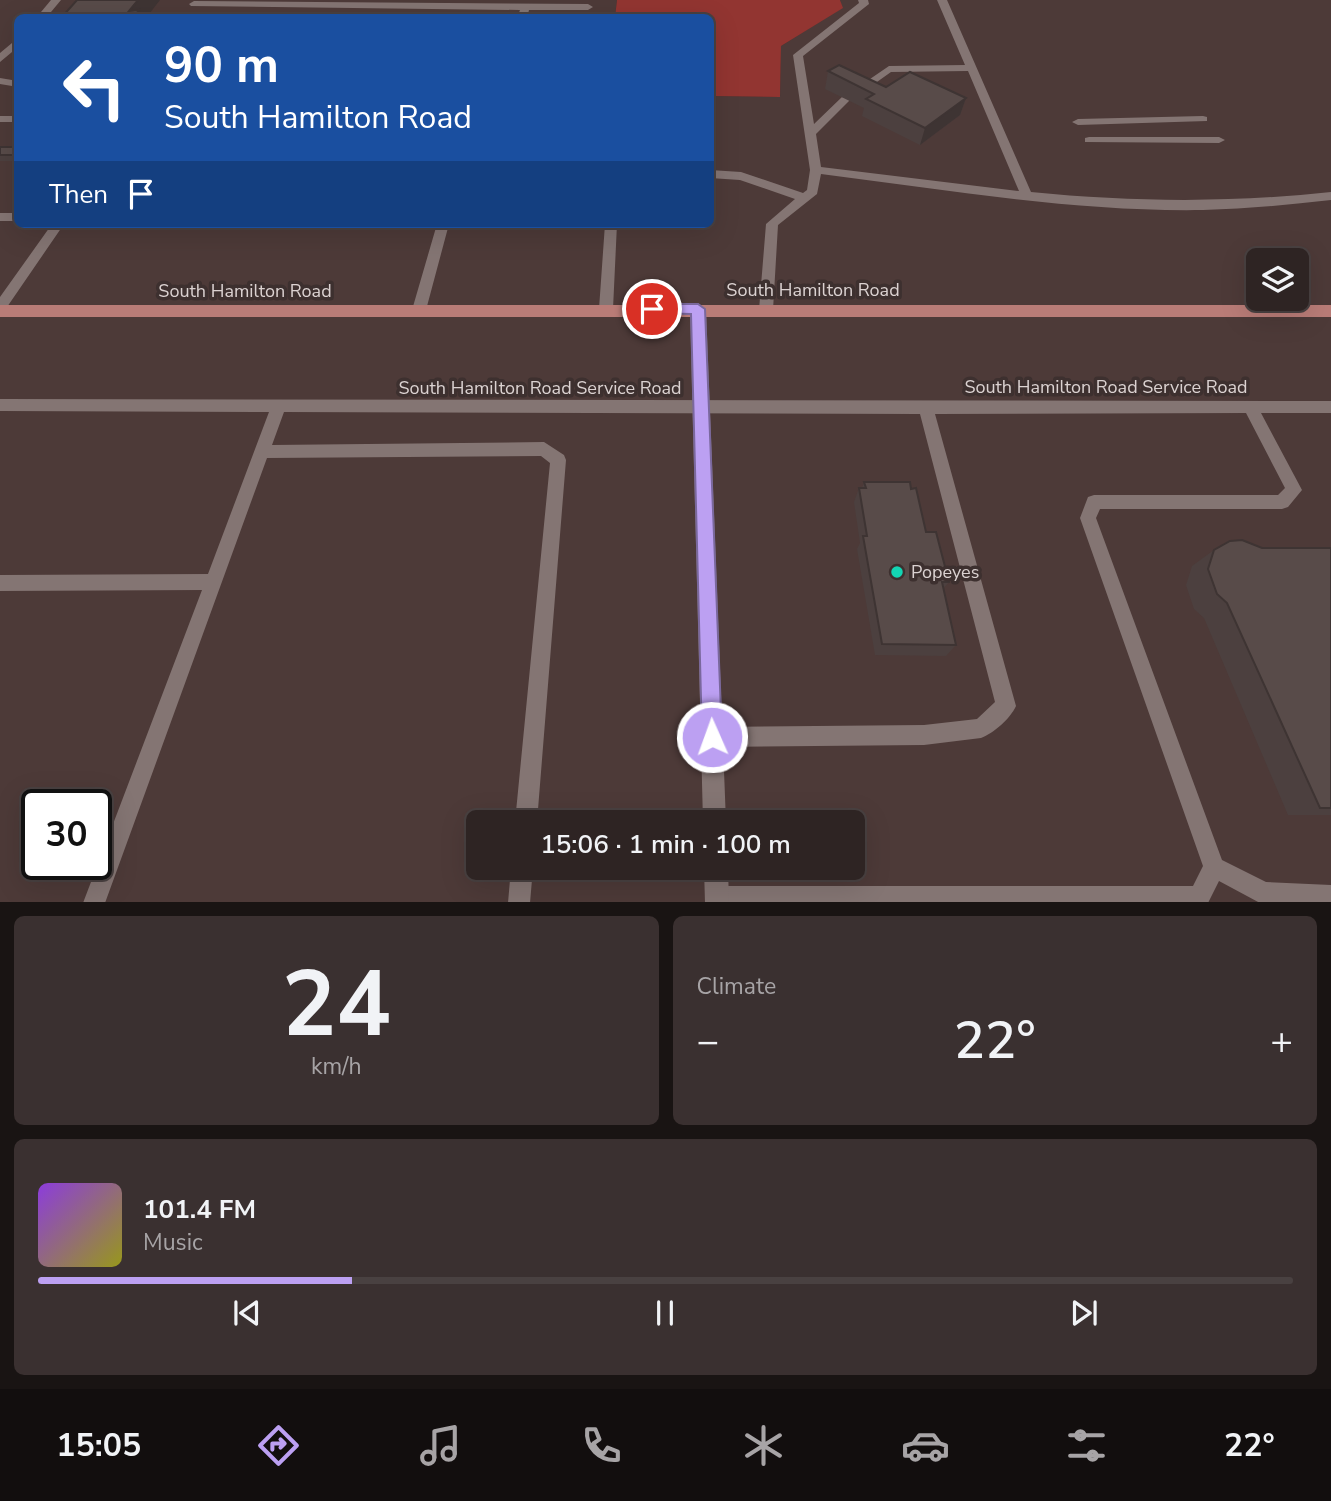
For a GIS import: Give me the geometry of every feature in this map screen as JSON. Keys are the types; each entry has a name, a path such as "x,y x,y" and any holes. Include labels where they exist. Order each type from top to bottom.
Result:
{"main road":[{"name":"South Hamilton Road","path":"0,309 1331,311"}],"street":[{"path":"698,309 715,810"},
{"path":"716,880 717,900"}],"lane":[{"path":"44,14 56,0"},
{"path":"765,310 772,224 813,191 816,170 798,55 864,4 863,0"},
{"path":"942,0 1026,194"},
{"path":"194,5 523,12 587,7"},
{"path":"0,59 14,45"},
{"path":"811,134 851,96 889,69 971,68"},
{"path":"1078,122 1203,119"},
{"path":"1088,140 1219,141"},
{"path":"816,170 1125,206 1296,201 1331,196"},
{"path":"714,174 741,176 805,198"},
{"path":"0,309 55,228"},
{"path":"419,310 442,228"},
{"path":"606,309 611,228"},
{"name":"South Hamilton Road Service Road","path":"0,405 1331,407"},
{"path":"1250,406 1294,490 1282,502 1094,502 1088,518 1214,867 1264,893 1331,896"},
{"path":"94,902 279,407"},
{"path":"712,737 924,735 981,728 1006,706 926,407"},
{"path":"262,452 544,449 558,460 527,810"},
{"path":"0,583 213,582"},
{"path":"717,900 1199,897 1214,867"},
{"path":"519,902 521,880"}],"shaded area":[{"path":"0,0 617,0 615,14 14,14 14,228 714,228 714,96 780,97 781,46 842,8 840,0 1331,0 1331,902 0,902"},
{"path":"617,0 840,0 843,8 781,46 780,97 714,96 714,14 615,14"}],"building":[{"path":"77,0 138,0 129,11 139,10 136,14 65,14"},
{"path":"839,65 886,87 910,72 966,98 925,128 866,99 874,94 828,71"},
{"path":"0,147 14,147 14,155 0,155"},
{"name":"Popeyes","path":"864,482 910,482 911,489 916,488 926,532 936,532 949,582 942,582 956,645 882,644 863,536 867,536 859,488 866,488"},
{"path":"1242,540 1262,548 1331,548 1331,808 1320,808 1227,603 1217,594 1208,569 1214,550 1230,541"}],"place":[{"name":"Popeyes","path":"897,572"}],"route":[{"path":"652,309 698,309 712,737"}]}
